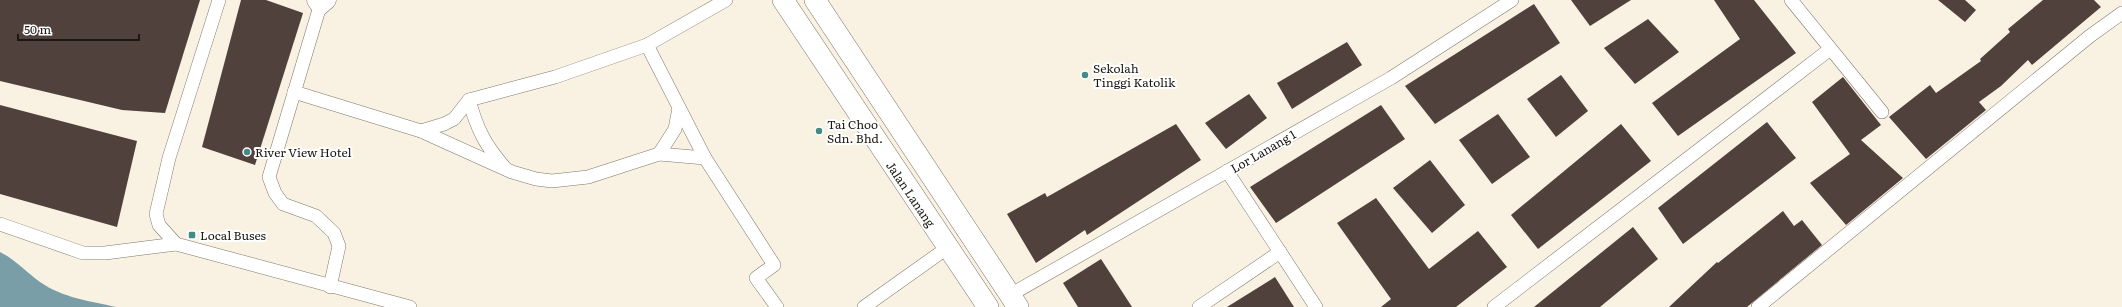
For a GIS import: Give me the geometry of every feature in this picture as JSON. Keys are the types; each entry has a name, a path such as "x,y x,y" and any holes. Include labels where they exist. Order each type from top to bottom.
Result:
{"main road":[{"name":"Jalan Lanang","path":"783,0 947,248 988,307"},
{"path":"815,0 1014,301"}],"street":[{"path":"176,244 159,225 156,214 169,158 219,0"},
{"path":"421,130 444,124 454,119 469,100 555,77 647,45 726,0"},
{"name":"Lor Lanang 1","path":"1014,301 1227,171 1391,78 1512,0"},
{"path":"1791,0 1830,50 1882,112"},
{"path":"321,2 269,177 275,193 283,204 316,216 334,233 339,246 330,287"},
{"path":"1758,307 2090,36 2122,13"},
{"path":"647,45 705,158 774,265 756,278 777,307"},
{"path":"1494,307 1830,50"},
{"path":"294,92 421,130 509,171 536,179 552,181 588,178 659,154 705,158"},
{"path":"469,100 474,119 486,145 509,171"},
{"path":"659,154 675,129 679,108"},
{"path":"1227,171 1316,307"},
{"path":"0,224 83,253 105,253 176,244 330,287 387,300 410,307"},
{"path":"864,307 947,248"},
{"path":"1199,307 1280,252"}],"water":[{"path":"0,252 16,262 40,282 58,292 116,307 0,307"}],"building":[{"path":"0,0 200,0 165,113 122,110 0,81"},
{"path":"241,0 266,0 303,13 255,165 202,147"},
{"path":"1571,0 1631,0 1590,26"},
{"path":"1714,0 1754,0 1796,53 1678,136 1652,103 1740,39"},
{"path":"1938,0 1965,0 1976,10 1965,22"},
{"path":"2043,0 2094,0 2101,7 2032,65 2028,60 2001,86 1979,102 1986,110 1926,159 1889,117 1930,85 1936,93 1981,61 1980,59 2010,32 2008,29"},
{"path":"1534,4 1560,43 1435,124 1405,86"},
{"path":"1648,19 1679,52 1635,84 1604,48"},
{"path":"1347,42 1362,65 1292,109 1277,83"},
{"path":"1561,75 1588,111 1556,137 1527,99"},
{"path":"1843,77 1881,125 1861,140 1903,178 1846,225 1810,183 1850,154 1812,102"},
{"path":"1249,94 1267,118 1226,149 1205,123"},
{"path":"0,105 137,141 117,227 0,194"},
{"path":"1381,105 1405,139 1276,223 1250,187"},
{"path":"1498,114 1530,157 1492,184 1459,140"},
{"path":"1767,122 1796,158 1683,244 1658,208"},
{"path":"1176,124 1201,160 1087,235 1085,230 1036,263 1007,214 1045,193 1047,197"},
{"path":"1621,124 1651,161 1538,249 1511,215"},
{"path":"1430,160 1465,205 1432,233 1393,188"},
{"path":"1376,198 1429,269 1478,231 1507,267 1456,307 1381,307 1391,299 1337,223"},
{"path":"1783,211 1794,226 1802,220 1822,245 1747,307 1669,307 1717,262 1718,263"},
{"path":"1633,227 1658,259 1600,307 1534,307"},
{"path":"1101,259 1132,307 1078,307 1063,283"},
{"path":"1275,277 1294,307 1227,307"}],"place":[{"name":"Sekolah Tinggi Katolik","path":"1085,75"},
{"name":"Tai Choo Sdn. Bhd.","path":"819,131"},
{"name":"River View Hotel","path":"247,152"},
{"name":"Local Buses","path":"192,235"}]}
